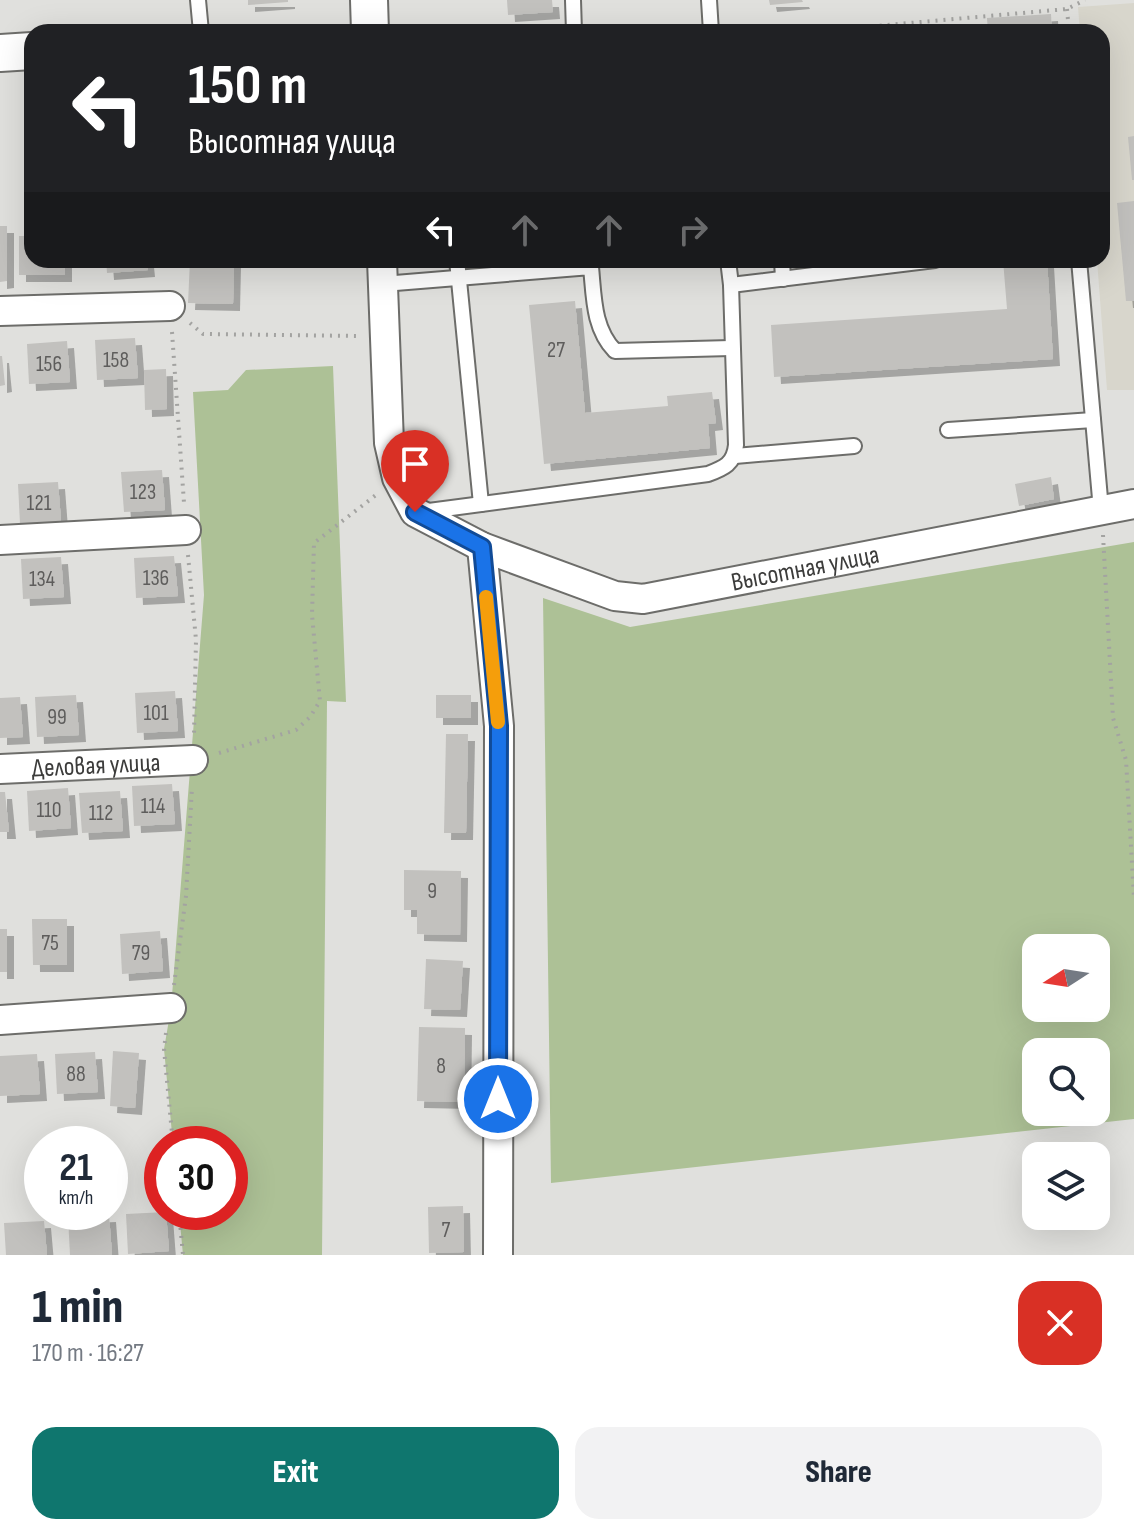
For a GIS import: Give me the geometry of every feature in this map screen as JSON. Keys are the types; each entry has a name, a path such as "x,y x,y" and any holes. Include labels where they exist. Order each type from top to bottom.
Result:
{"street":[{"path":"369,0 370,24"},
{"path":"0,53 24,52"},
{"path":"383,272 389,443 397,478 415,512"},
{"path":"0,311 170,306"},
{"name":"Высотная улица","path":"415,512 482,547 615,596 643,599 1134,504"},
{"path":"0,540 186,530"},
{"path":"482,547 499,726 498,1255"},
{"name":"Деловая улица","path":"0,769 193,760"},
{"path":"0,1020 171,1008"}],"lane":[{"path":"198,0 200,24"},
{"path":"573,0 574,24"},
{"path":"709,0 710,24"},
{"path":"458,268 481,504"},
{"path":"383,272 459,278 553,268"},
{"path":"591,268 597,323 606,342 615,351 731,348"},
{"path":"415,512 708,474 729,465 735,456 736,430 729,268"},
{"path":"782,268 783,279"},
{"path":"731,285 871,268"},
{"path":"1080,268 1101,510"},
{"path":"948,430 1093,420"},
{"path":"735,456 854,446"}],"path":[{"path":"898,24 1067,9 1085,0"},
{"path":"1067,9 1068,24"},
{"path":"170,306 203,334 385,337"},
{"path":"170,306 196,640 186,896 164,1049 171,1126"},
{"path":"193,760 296,730 310,717 320,701 312,615 314,543 397,478"},
{"path":"1101,510 1113,718 1126,760 1134,898"},
{"path":"181,1230 183,1255"}],"shaded area":[{"path":"1134,3 1134,390 1107,390 1098,268 1110,268 1110,24 1079,24 1078,7"}],"green space":[{"path":"333,366 346,702 327,701 322,1255 183,1255 181,1230 248,1230 248,1126 171,1126 164,1049 171,1008 204,595 193,392 228,390 246,370"},
{"path":"1134,542 1134,1119 1110,1122 1110,1038 1022,1038 1022,1126 1070,1126 551,1183 543,598 630,627"}],"building":[{"path":"248,0 288,0 288,2 248,5"},
{"path":"507,0 552,0 553,12 508,15"},
{"path":"769,0 802,0 803,2 770,5"},
{"path":"1051,14 1052,24 987,24 987,18"},
{"path":"1134,136 1134,180 1132,180 1128,137"},
{"path":"1134,201 1134,301 1126,301 1117,203"},
{"path":"0,226 7,226 7,281 0,282"},
{"path":"19,236 24,236 24,268 65,268 65,275 19,275"},
{"path":"107,268 148,270 107,273"},
{"path":"190,268 234,268 233,304 188,303"},
{"path":"1004,268 1047,268 1053,359 774,377 771,325 1007,309"},
{"path":"575,301 585,413 668,406 667,396 712,392 716,423 708,424 710,448 544,464 529,305"},
{"path":"135,338 138,378 97,380 95,340"},
{"path":"67,341 70,382 29,384 27,344"},
{"path":"0,356 5,385 0,386"},
{"path":"166,369 167,409 145,410 144,370"},
{"path":"162,470 165,510 124,512 121,472"},
{"path":"1051,477 1054,499 1019,506 1015,484"},
{"path":"58,482 61,521 20,524 18,484"},
{"path":"174,556 178,596 136,598 134,558"},
{"path":"61,557 64,597 23,599 21,559"},
{"path":"175,691 178,731 137,733 135,693"},
{"path":"76,695 79,735 37,737 35,697"},
{"path":"436,695 471,695 471,718 436,718"},
{"path":"20,697 23,737 0,738 0,698"},
{"path":"446,734 468,734 466,833 444,833"},
{"path":"172,784 175,824 134,826 132,786"},
{"path":"68,788 71,828 29,831 27,791"},
{"path":"120,791 123,831 82,833 79,793"},
{"path":"0,792 5,792 9,832 0,832"},
{"path":"404,870 461,871 460,935 417,934 417,910 404,910"},
{"path":"32,919 67,919 67,965 33,965"},
{"path":"0,929 7,929 7,972 0,972"},
{"path":"160,931 163,971 122,974 120,934"},
{"path":"426,959 463,961 460,1010 424,1009"},
{"path":"419,1027 465,1028 464,1102 417,1101"},
{"path":"113,1051 139,1053 135,1108 110,1106"},
{"path":"95,1052 98,1092 57,1094 55,1054"},
{"path":"37,1054 40,1094 0,1096 0,1056"},
{"path":"463,1206 464,1252 429,1253 428,1207"},
{"path":"144,1213 144,1230 167,1230 169,1251 128,1254 128,1214"},
{"path":"24,1222 24,1230 45,1230 47,1255 6,1255 4,1223"},
{"path":"69,1230 110,1230 112,1255 70,1255"}],"slow traffic":[{"path":"486,597 498,722"}],"route":[{"path":"415,512 482,547 499,726 498,1099"}]}
